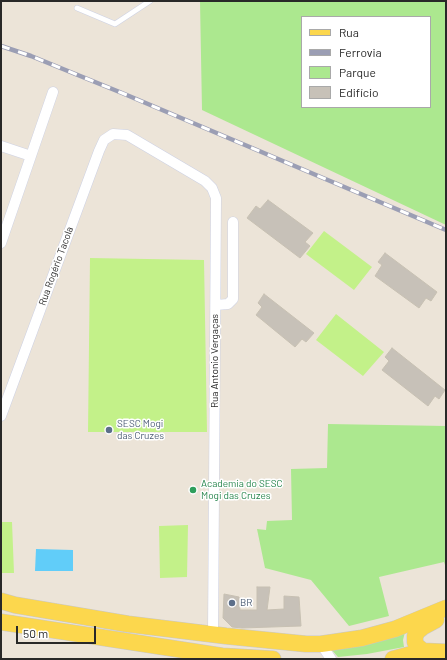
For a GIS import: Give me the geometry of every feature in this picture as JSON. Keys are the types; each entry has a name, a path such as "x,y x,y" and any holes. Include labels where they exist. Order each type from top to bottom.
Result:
{"main road":[{"path":"1,601 15,605 128,624 306,644 321,644 362,638 394,629 446,608"},
{"path":"423,651 415,642 415,636 418,632 446,614"},
{"path":"1,622 175,654 273,659"},
{"path":"394,659 423,651 446,652"}],"street":[{"path":"1,243 53,92"},
{"name":"Rua Rogério Tacola","path":"1,416 99,151 104,140 113,134 127,136"},
{"name":"Rua Antonio Vergaças","path":"127,136 205,181 212,188 216,198 213,634"},
{"path":"1,146 31,156"},
{"path":"216,305 228,304 233,299 233,222"},
{"path":"321,644 332,659"}],"lane":[{"path":"77,8 115,24 150,1"}],"green space":[{"path":"200,1 446,1 446,225 202,110"},
{"path":"324,231 372,267 354,290 306,254"},
{"path":"90,258 204,260 207,432 88,432"},
{"path":"336,314 384,352 363,376 316,340"},
{"path":"328,424 446,426 446,568 444,562 379,577 389,616 349,626 311,580 265,568 257,529 266,530 267,521 292,520 291,469 327,468"},
{"path":"1,522 12,522 14,573 1,573"},
{"path":"188,525 187,577 160,578 159,526"},
{"path":"405,632 403,640 404,647 367,654 338,657 330,648"}],"water":[{"path":"36,549 73,550 73,571 35,571"}],"building":[{"path":"268,200 313,233 305,242 310,246 300,258 247,218 256,206 260,209"},
{"path":"385,253 437,292 431,301 426,298 419,308 375,276 382,265 378,262"},
{"path":"264,294 314,333 306,342 302,339 295,347 256,315 262,307 258,303"},
{"path":"392,348 445,390 439,399 435,396 428,406 382,370 389,361 385,357"},
{"name":"BR","path":"257,587 270,587 267,610 284,609 284,596 299,597 301,626 232,627 223,618 224,594 239,597 240,610 257,610"}],"railway":[{"path":"1,46 31,56 122,93 446,230"}],"place":[{"name":"SESC Mogi das Cruzes","path":"109,430"},
{"name":"Academia do SESC Mogi das Cruzes","path":"193,490"},
{"name":"BR","path":"232,603"}]}
